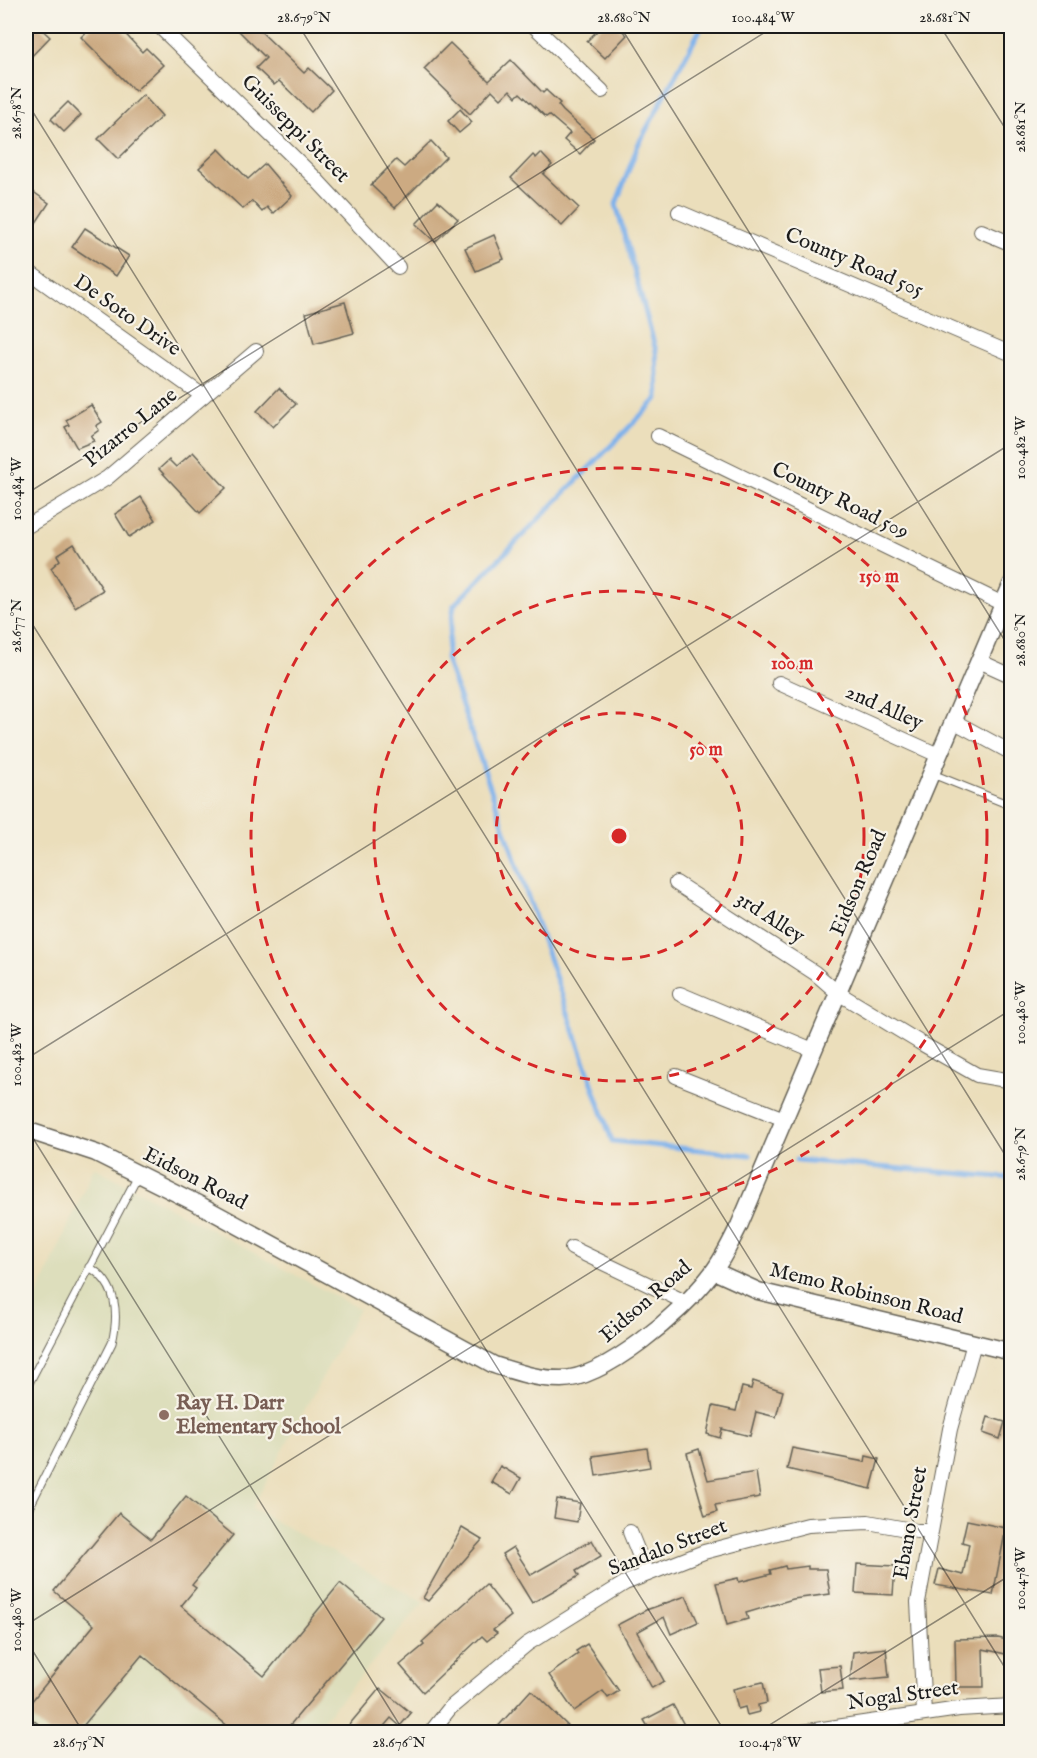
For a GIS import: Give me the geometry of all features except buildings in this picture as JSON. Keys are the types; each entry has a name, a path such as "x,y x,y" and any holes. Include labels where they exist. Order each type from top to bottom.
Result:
{"street":[{"name":"Guisseppi Street","path":"159,26 307,169 398,267"},
{"path":"534,26 602,91"},
{"name":"County Road 505","path":"680,212 1011,354"},
{"path":"981,231 1011,244"},
{"name":"De Soto Drive","path":"26,270 203,396"},
{"name":"Pizarro Lane","path":"26,527 107,478 256,351"},
{"name":"County Road 509","path":"658,435 1007,606"},
{"name":"Eidson Road","path":"26,1130 96,1153 202,1206 477,1357 529,1376 563,1379 595,1371 621,1356 685,1302 714,1271 739,1226 978,661 1007,606 1011,583"},
{"path":"978,661 1011,676"},
{"name":"2nd Alley","path":"779,683 938,755"},
{"path":"953,721 1011,753"},
{"name":"3rd Alley","path":"676,883 815,973 838,993 977,1075 1011,1081"},
{"path":"680,994 813,1050"},
{"path":"676,1076 784,1119"},
{"path":"572,1248 685,1302"},
{"name":"Memo Robinson Road","path":"714,1271 758,1291 1011,1352"},
{"name":"Ebano Street","path":"924,1713 918,1602 950,1429 974,1343"},
{"name":"Sandalo Street","path":"431,1732 450,1708 527,1644 625,1583 647,1574 704,1552 808,1525 868,1522 917,1531 930,1531"},
{"path":"630,1532 647,1574"},
{"name":"Nogal Street","path":"802,1732 924,1713 1011,1706"}],"lane":[{"path":"930,773 1011,806"},
{"path":"26,1389 138,1175"},
{"path":"26,1514 112,1343 116,1327 112,1292 106,1280 89,1267"}],"shaded area":[{"name":"Ray H. Darr Elementary School","path":"94,1167 359,1309 252,1508 424,1602 313,1732 26,1732 26,1322"}],"waterway":[{"path":"702,26 638,145 616,204 656,351 658,398 454,605 446,659 612,1141 750,1155"},
{"path":"796,1160 1012,1178"}],"place":[{"name":"Ray H. Darr Elementary School","path":"164,1415"}]}
